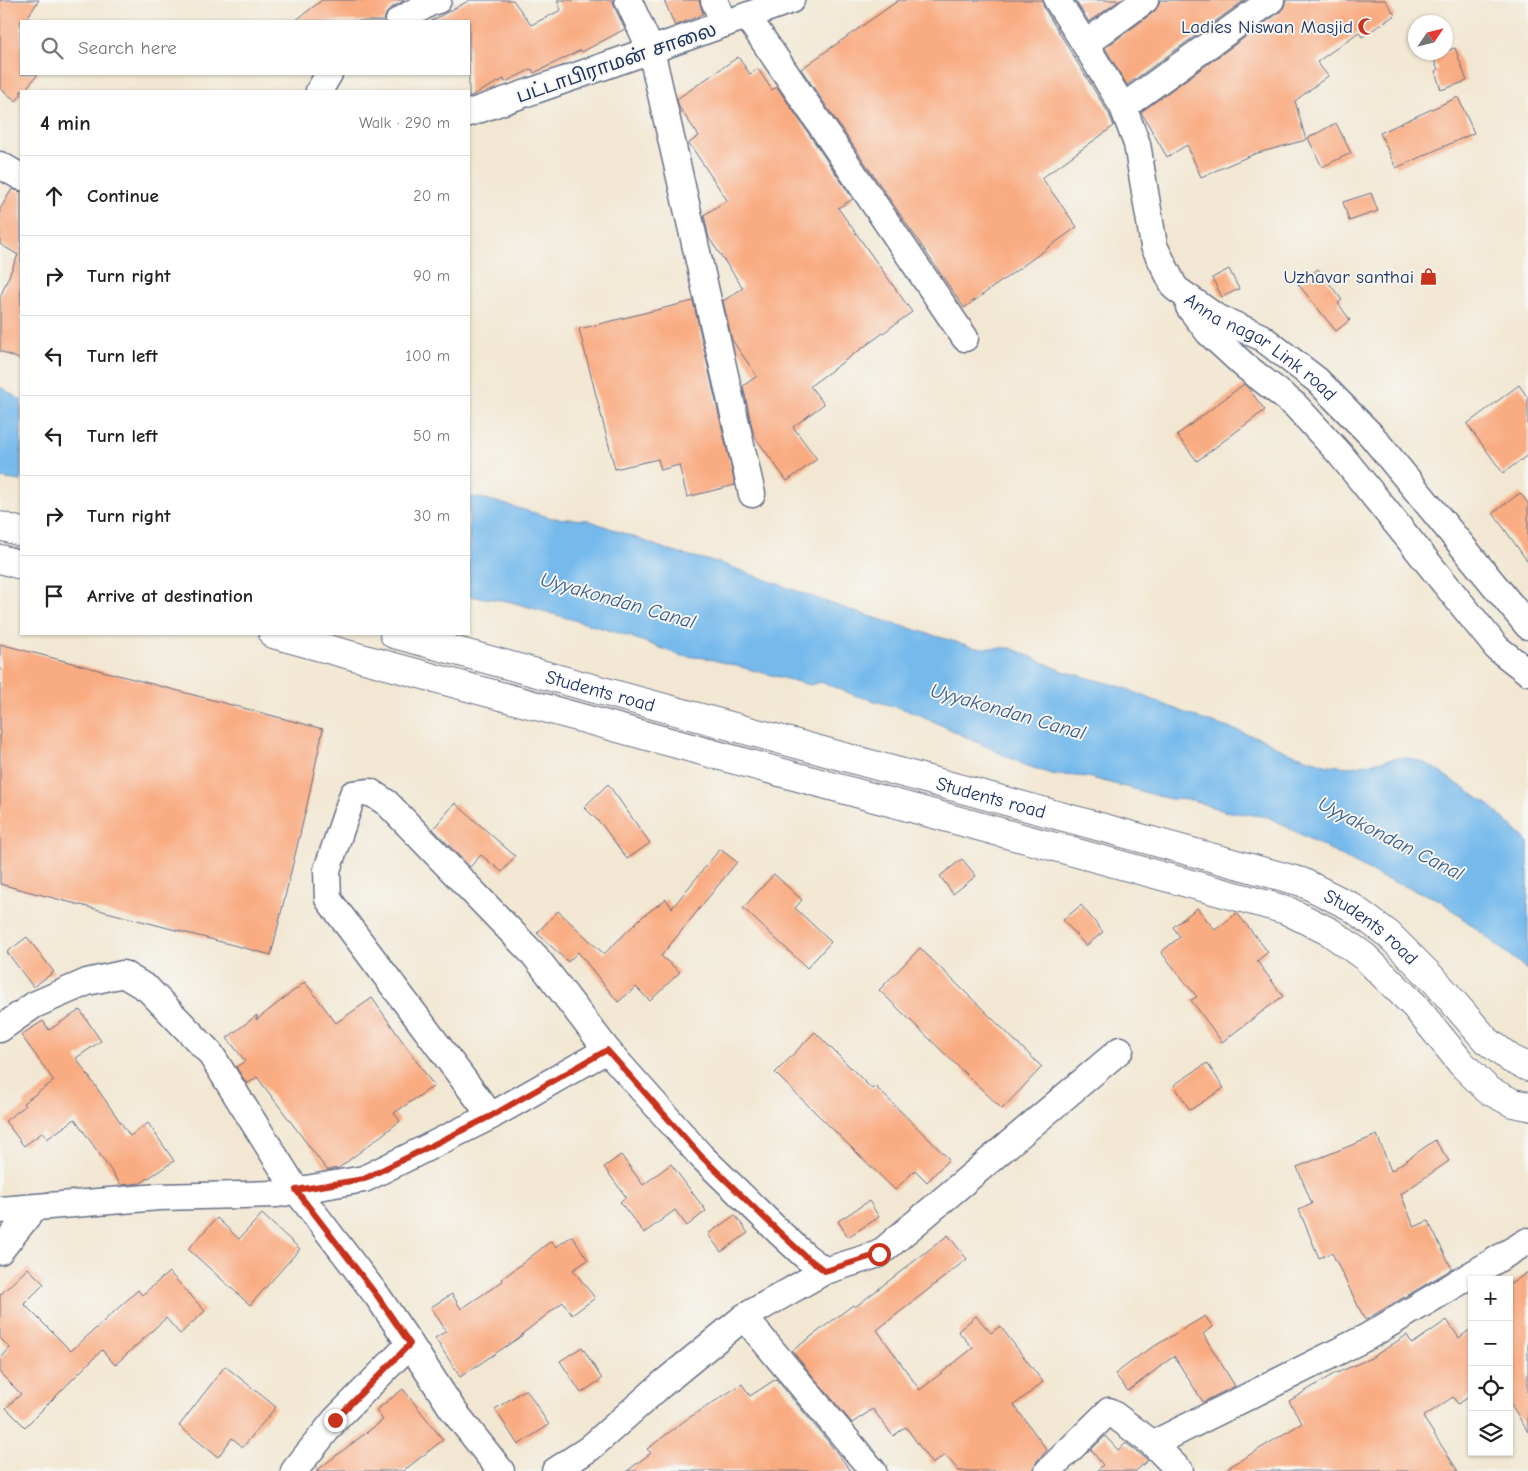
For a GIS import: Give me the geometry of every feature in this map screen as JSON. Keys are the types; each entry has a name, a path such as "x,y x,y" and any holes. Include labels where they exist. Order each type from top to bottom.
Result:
{"main road":[{"path":"0,526 20,532"},
{"path":"0,559 20,565"},
{"path":"277,635 1286,910 1330,932 1365,957 1414,1005 1462,1064 1488,1090 1513,1103 1528,1106"},
{"name":"Students road","path":"398,635 1302,882 1350,906 1388,934 1436,982 1486,1040 1511,1059 1528,1067"}],"street":[{"path":"401,20 428,3 438,0"},
{"path":"628,0 651,50 752,494"},
{"path":"714,0 735,20 966,338"},
{"name":"பட்டாபிராமன் சாலை","path":"470,113 791,0"},
{"name":"Anna nagar Link road","path":"1057,0 1123,107 1137,144 1154,246 1175,288 1216,317 1261,337 1317,380 1371,435 1528,626"},
{"path":"1085,44 1145,0"},
{"path":"1123,107 1271,0"},
{"path":"320,90 328,75"},
{"path":"0,165 20,176"},
{"path":"1175,288 1209,333 1245,366 1302,412 1340,454 1497,648 1528,672"},
{"path":"491,1116 328,899 326,870 353,794 370,792 387,803 535,956 607,1050 701,1156 778,1231 805,1256 825,1271"},
{"path":"0,1029 34,1006 87,982 123,974 148,989 210,1053 296,1190 378,1297 453,1410 501,1471"},
{"path":"0,1210 159,1197 277,1194 364,1179 491,1116 607,1050"},
{"path":"555,1471 591,1460 661,1386 744,1317 825,1271 879,1254 1120,1050"},
{"path":"0,1252 34,1208"},
{"path":"1153,1444 1367,1337 1528,1241"},
{"path":"744,1317 873,1471"},
{"path":"294,1471 335,1420 410,1344"},
{"path":"1048,1471 1110,1411 1153,1444 1180,1471"}],"water":[{"path":"0,387 20,399 20,481 0,478"},
{"name":"Uyyakondan Canal","path":"470,497 486,499 552,518 588,520 673,552 720,563 849,610 976,648 1011,648 1063,671 1119,686 1200,719 1263,739 1284,751 1328,765 1351,767 1397,758 1419,761 1429,765 1489,805 1528,842 1528,970 1440,900 1381,877 1268,817 1224,811 1192,800 1170,799 1088,777 1051,774 1025,765 914,712 854,695 821,682 810,685 706,658 682,656 626,635 508,601 470,596"}],"building":[{"path":"0,0 39,0 26,20 20,20 20,75 37,75 25,90 20,90 20,96 16,101 0,88"},
{"path":"322,0 405,0 391,8 384,20 296,20"},
{"path":"470,0 513,0 531,25 561,10 557,0 613,0 625,29 582,52 581,50 534,73 532,69 505,82 504,79 470,96 470,20 433,20"},
{"path":"664,0 699,0 703,14 675,26"},
{"path":"899,0 1042,0 1044,8 1109,114 1114,126 1042,178 1077,227 964,308 801,69"},
{"path":"1075,0 1120,0 1089,22"},
{"path":"1160,0 1245,0 1127,85 1105,48 1154,12"},
{"path":"1286,0 1385,0 1395,15 1362,37 1359,32 1317,62 1328,76 1295,101 1306,140 1254,154 1201,177 1187,145 1167,157 1141,112 1280,12"},
{"path":"1455,48 1467,81 1441,90 1435,71 1438,70 1435,60 1453,60 1453,49"},
{"path":"738,57 750,74 758,69 772,90 777,87 853,199 838,208 912,312 810,386 824,404 793,427 817,459 787,481 754,436 743,386 757,376 732,340 723,301 743,288 709,238 704,215 727,200 689,143 699,136 679,107 677,99"},
{"path":"1458,97 1474,133 1396,168 1380,133"},
{"path":"1336,123 1351,153 1322,167 1308,138"},
{"path":"12,189 20,192 20,360 0,351 0,297 18,255 0,244 0,209"},
{"path":"1371,193 1378,211 1349,221 1343,202"},
{"path":"1229,269 1239,289 1222,297 1212,278"},
{"path":"1318,269 1342,300 1338,303 1350,320 1336,331 1298,284"},
{"path":"693,301 735,485 687,497 679,465 661,470 658,459 615,469 579,329"},
{"path":"1244,384 1265,410 1197,461 1177,435"},
{"path":"1519,385 1528,398 1528,455 1503,473 1467,424"},
{"path":"1520,493 1528,503 1528,562 1493,513"},
{"path":"0,644 323,729 271,955 0,884"},
{"path":"608,784 650,843 627,859 603,826 584,807"},
{"path":"455,803 515,856 502,872 481,855 470,867 433,829"},
{"path":"720,849 737,862 661,956 680,972 650,1001 636,987 618,1002 578,952 568,962 537,933 558,911 604,954 642,917 666,899 672,908"},
{"path":"962,859 976,876 953,894 940,876"},
{"path":"774,874 802,900 795,908 831,942 807,968 743,908"},
{"path":"1081,905 1103,932 1086,946 1063,920"},
{"path":"1197,908 1215,930 1237,913 1268,952 1257,961 1283,996 1222,1042 1191,1000 1197,997 1161,952 1180,937 1173,927"},
{"path":"27,937 54,972 33,987 7,952"},
{"path":"920,948 1042,1067 1002,1109 879,990"},
{"path":"305,982 336,1023 372,998 434,1086 394,1113 400,1121 339,1168 327,1170 257,1077 247,1084 236,1067 245,1061 227,1038 257,1015 256,1020"},
{"path":"80,1010 101,1041 76,1058 130,1136 148,1123 174,1161 141,1183 121,1185 75,1119 47,1139 43,1132 24,1146 5,1121 25,1106 23,1103 54,1081 21,1035 43,1021 49,1030"},
{"path":"815,1032 872,1089 875,1086 949,1159 927,1182 915,1170 895,1190 775,1073"},
{"path":"1207,1063 1224,1088 1190,1110 1174,1085"},
{"path":"1377,1135 1391,1171 1435,1140 1449,1161 1401,1194 1414,1227 1428,1221 1452,1269 1365,1320 1332,1253 1319,1258 1299,1210 1312,1204 1297,1167"},
{"path":"621,1155 643,1185 671,1164 706,1211 687,1226 675,1210 644,1233 620,1202 626,1197 604,1167"},
{"path":"869,1201 879,1217 848,1237 838,1221"},
{"path":"262,1214 300,1249 250,1305 188,1249 217,1218 239,1239"},
{"path":"735,1215 748,1233 721,1252 708,1234"},
{"path":"948,1235 967,1259 877,1330 920,1390 973,1348 958,1331 976,1316 991,1333 1000,1326 1043,1382 1014,1405 1047,1450 1037,1461 1033,1471 959,1471 945,1455 932,1464 906,1427 893,1436 873,1409 852,1423 792,1351 853,1305 855,1307"},
{"path":"572,1236 588,1260 573,1270 595,1298 572,1315 563,1302 523,1335 460,1377 435,1338 446,1331 431,1307 452,1294 461,1309 503,1281 502,1279 551,1241 556,1247"},
{"path":"28,1268 44,1284 24,1304 71,1351 138,1290 142,1295 169,1272 205,1311 180,1334 166,1318 115,1365 102,1350 25,1427 6,1408 21,1394 0,1373 0,1359 10,1348 0,1338 0,1295"},
{"path":"1528,1272 1528,1432 1513,1408 1513,1282"},
{"path":"1205,1316 1213,1327 1203,1334 1235,1386 1203,1402 1174,1356 1128,1391 1115,1374 1143,1353"},
{"path":"1447,1320 1459,1338 1468,1331 1468,1398 1458,1404 1453,1397 1423,1417 1458,1471 1223,1471 1302,1423 1289,1401 1332,1375 1371,1358 1407,1335 1412,1344"},
{"path":"582,1347 602,1379 581,1393 560,1361"},
{"path":"225,1366 276,1407 243,1447 232,1438 218,1457 179,1426"},
{"path":"776,1379 851,1471 627,1471 651,1453 647,1449 687,1419 742,1384 750,1396"},
{"path":"403,1389 443,1440 403,1471 316,1471 383,1420 376,1410"},
{"path":"526,1389 549,1425 518,1445 495,1409"},
{"path":"1105,1436 1118,1450 1126,1443 1148,1460 1136,1471 1097,1471 1103,1465 1091,1450"}],"place":[{"name":"Ladies Niswan Masjid","path":"1367,26"},
{"name":"Uzhavar santhai","path":"1428,276"}],"route":[{"path":"335,1420 410,1344 378,1297 296,1190 364,1179 491,1116 607,1050 701,1156 778,1231 805,1256 825,1271 879,1254"}]}
